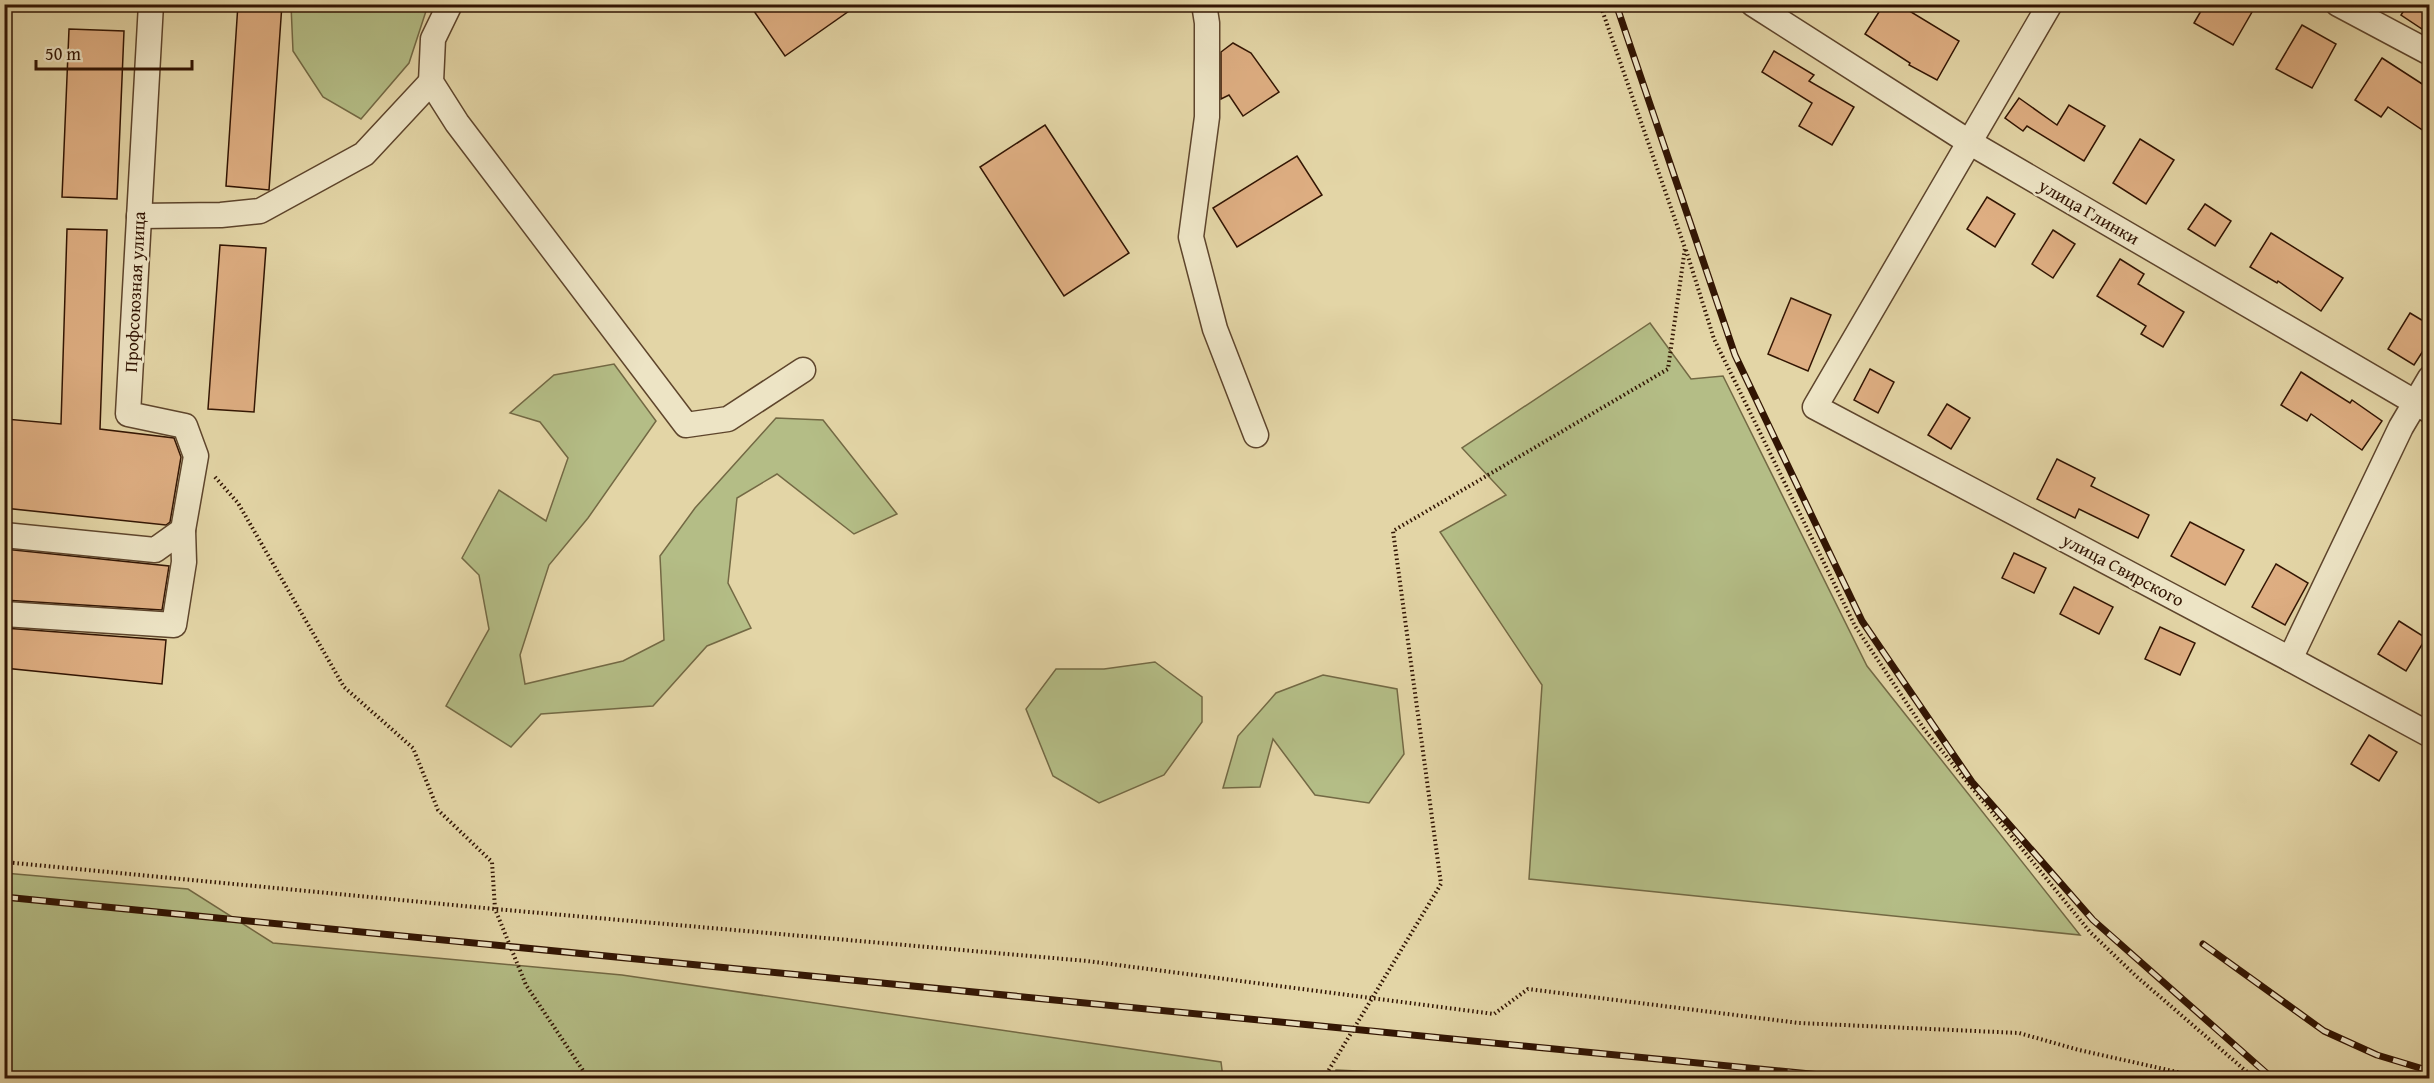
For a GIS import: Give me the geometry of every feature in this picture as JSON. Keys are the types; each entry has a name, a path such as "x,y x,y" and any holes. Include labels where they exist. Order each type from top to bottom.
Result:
{"street":[{"name":"Профсоюзная улица","path":"151,4 128,414 185,426 196,456"},
{"path":"450,4 433,39 431,81 457,123 686,425 728,419 803,370"},
{"path":"1204,4 1207,23 1207,117 1191,237 1215,330 1256,435"},
{"name":"улица Глинки","path":"1753,4 1969,142 2422,407"},
{"path":"1969,142 2050,4"},
{"path":"2338,4 2430,53"},
{"path":"139,216 221,215 260,211 364,154 431,81"},
{"name":"улица Свирского","path":"1969,142 1815,407 2430,735"},
{"path":"2290,659 2401,427 2422,407 2430,378"},
{"path":"4,614 174,624 184,562 183,530 196,456"},
{"path":"4,535 155,550 183,530"}],"path":[{"path":"1600,4 1685,248 1714,339 1850,615 1923,729 2090,932 2136,976 2254,1078"},
{"path":"1324,1078 1441,884 1393,531 1668,369 1685,248"},
{"path":"196,456 238,503 344,687 413,748 438,810 492,862 495,909 526,985 588,1078"},
{"path":"4,862 495,909 1087,961 1494,1014 1528,989 1799,1023 2019,1033 2079,1050 2204,1078"}],"green space":[{"path":"291,4 428,5 409,63 361,119 323,97 293,51"},
{"path":"1650,323 1691,379 1723,376 1867,666 2080,935 1529,879 1542,685 1440,532 1506,495 1462,448"},
{"path":"614,364 656,421 588,518 549,565 520,655 525,684 623,661 664,640 660,556 695,508 776,418 823,420 897,514 854,534 777,474 737,498 728,583 751,628 707,646 653,706 541,714 511,747 446,706 489,629 479,575 462,558 499,490 546,521 568,458 540,422 510,413 554,375"},
{"path":"1155,662 1202,697 1202,722 1164,775 1099,803 1053,776 1026,709 1056,669 1104,669"},
{"path":"1323,675 1397,689 1404,754 1369,803 1315,795 1273,739 1260,787 1223,788 1238,736 1276,693"},
{"path":"4,873 188,889 273,943 622,975 1221,1062 1223,1078 5,1078"},
{"path":"1336,1070 1508,1078 1334,1078"}],"building":[{"path":"238,4 282,4 269,190 226,186"},
{"path":"749,4 859,4 785,56"},
{"path":"1884,4 1898,4 1959,41 1937,80 1909,65 1910,63 1865,34"},
{"path":"2205,4 2239,4 2252,12 2233,45 2194,23"},
{"path":"2408,4 2430,4 2430,17 2422,29 2401,15"},
{"path":"2302,25 2336,44 2312,88 2276,69"},
{"path":"69,29 124,31 117,199 62,197"},
{"path":"1233,43 1251,53 1279,92 1243,116 1229,95 1221,99 1221,52"},
{"path":"1774,51 1814,75 1809,81 1854,107 1832,145 1799,126 1812,103 1762,72"},
{"path":"2382,58 2430,89 2430,135 2388,107 2381,117 2355,100"},
{"path":"2019,98 2057,125 2069,105 2105,126 2084,161 2027,126 2023,131 2005,118"},
{"path":"1045,125 1129,253 1064,296 980,167"},
{"path":"2140,139 2174,160 2146,204 2113,183"},
{"path":"1297,156 1322,195 1237,247 1213,208"},
{"path":"1987,197 2015,214 1995,247 1967,229"},
{"path":"2205,204 2231,221 2215,246 2188,229"},
{"path":"67,229 107,230 100,429 174,438 181,457 170,522 166,525 4,508 6,419 61,424"},
{"path":"2053,230 2075,244 2053,278 2032,264"},
{"path":"2271,233 2343,278 2321,311 2278,281 2277,283 2250,267"},
{"path":"220,245 266,248 254,412 208,409"},
{"path":"2120,259 2144,274 2138,284 2184,312 2163,347 2141,334 2146,326 2097,296"},
{"path":"1791,298 1831,315 1808,371 1768,354"},
{"path":"2410,313 2430,325 2430,340 2414,365 2388,349"},
{"path":"1870,369 1894,382 1878,413 1854,400"},
{"path":"2301,372 2350,403 2352,400 2382,421 2362,450 2311,414 2307,421 2281,405"},
{"path":"1947,404 1970,418 1951,449 1928,435"},
{"path":"2057,459 2095,478 2091,486 2149,515 2138,538 2079,509 2075,518 2037,499"},
{"path":"2190,522 2244,550 2225,585 2171,556"},
{"path":"4,549 169,566 162,610 4,600"},
{"path":"2014,553 2046,568 2034,593 2002,578"},
{"path":"2276,564 2308,583 2285,625 2252,607"},
{"path":"2074,587 2113,607 2099,634 2060,614"},
{"path":"2399,621 2426,638 2406,671 2378,654"},
{"path":"2160,627 2195,643 2180,675 2145,659"},
{"path":"4,628 166,640 162,684 4,668"},
{"path":"2369,735 2397,752 2379,781 2351,764"}],"railway":[{"path":"1616,4 1735,355 1862,621 1972,782 2093,920 2272,1078"},
{"path":"4,897 1851,1078"},
{"path":"2203,944 2324,1031 2377,1055 2430,1071"}]}
